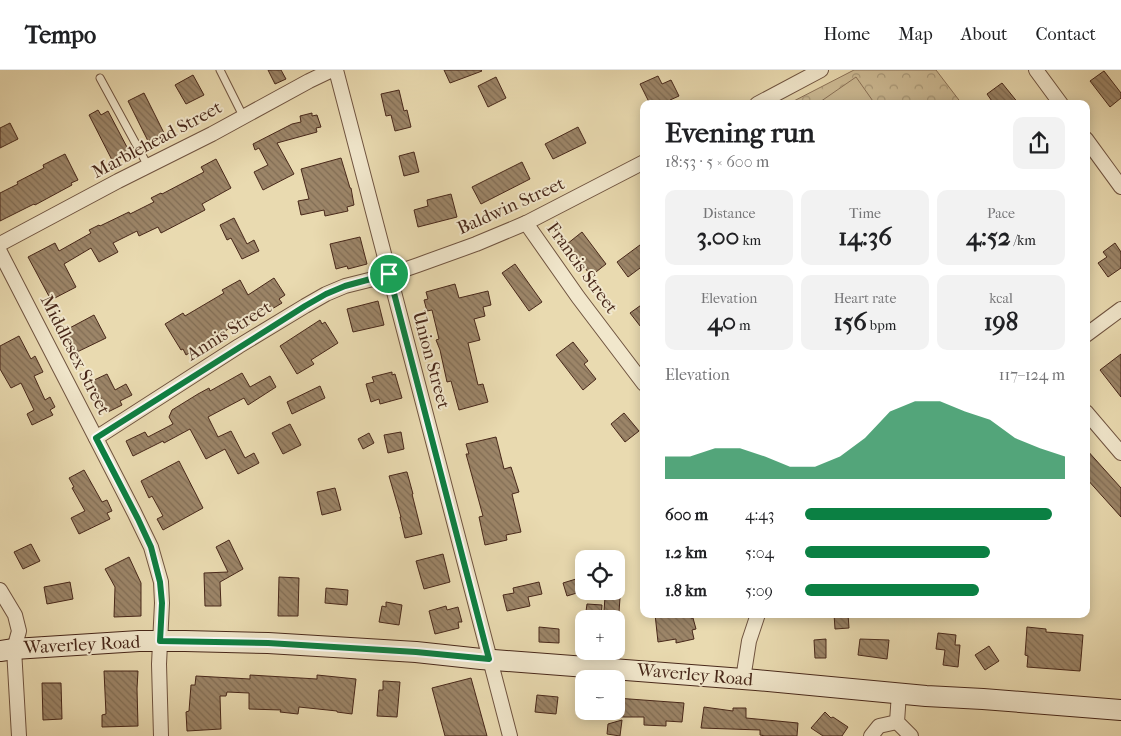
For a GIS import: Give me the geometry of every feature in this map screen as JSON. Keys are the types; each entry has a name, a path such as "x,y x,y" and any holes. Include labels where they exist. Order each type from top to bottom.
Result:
{"street":[{"name":"Marblehead Street","path":"0,244 332,70"},
{"name":"Union Street","path":"336,70 510,736"},
{"path":"764,100 821,70"},
{"path":"1036,70 1058,100"},
{"path":"1090,144 1121,187"},
{"name":"Baldwin Street","path":"389,274 452,253 526,223 640,164"},
{"name":"Francis Street","path":"526,223 578,297 640,379"},
{"name":"Middlesex Street","path":"0,252 151,547 160,582 162,603 159,664 161,736"},
{"name":"Annis Street","path":"96,438 326,294 345,286 389,274"},
{"path":"1090,332 1121,309"},
{"path":"1090,417 1121,453"},
{"path":"0,590 14,615 19,631 7,650 19,736"},
{"path":"743,679 749,642 757,618"},
{"name":"Waverley Road","path":"7,650 139,641 268,643 416,652 1121,710"},
{"path":"899,693 897,722 911,736"},
{"path":"871,736 879,726 897,722"}],"lane":[{"path":"220,70 243,116"},
{"path":"100,78 148,166"}],"green space":[{"path":"854,70 936,70 959,100 796,100"},
{"path":"856,77 872,100 823,100"}],"building":[{"path":"268,70 281,70 286,79 275,84"},
{"path":"444,70 481,70 482,71 450,83"},
{"path":"1104,71 1121,93 1121,98 1110,107 1090,81"},
{"path":"193,75 204,95 186,104 175,85"},
{"path":"658,76 662,84 671,80 679,96 670,100 648,100 640,84"},
{"path":"496,77 506,98 488,107 478,86"},
{"path":"1002,83 1016,100 991,100 987,94"},
{"path":"399,90 404,111 407,110 411,127 395,131 391,115 386,116 381,94"},
{"path":"144,93 164,133 148,141 128,101"},
{"path":"98,110 101,115 108,111 129,151 112,160 89,115"},
{"path":"312,113 312,116 317,115 321,127 316,128 317,132 277,143 294,174 263,190 254,172 268,165 259,148 255,150 253,144 292,124 301,122 300,116"},
{"path":"10,123 18,139 0,148 0,128"},
{"path":"578,127 586,143 553,159 545,144"},
{"path":"414,152 419,172 404,176 399,156"},
{"path":"65,154 78,180 35,205 0,221 0,193 44,168 43,165"},
{"path":"341,158 351,188 354,205 347,207 348,211 325,216 324,210 301,215 298,201 309,199 301,169"},
{"path":"216,159 231,188 202,204 205,210 161,233 158,227 139,236 137,231 113,243 118,252 99,262 91,248 64,264 76,287 51,300 28,257 55,243 59,251 91,233 89,230 129,212 130,214 154,202 151,198 204,172 201,167"},
{"path":"522,162 530,179 481,204 472,187"},
{"path":"451,194 457,217 418,227 414,210 428,206 427,200"},
{"path":"234,218 247,244 254,240 259,251 242,259 231,238 227,240 220,225"},
{"path":"582,232 606,264 591,276 567,244"},
{"path":"360,237 367,264 348,269 347,266 336,269 330,244"},
{"path":"1115,243 1121,252 1121,268 1108,277 1098,263 1107,257 1103,252"},
{"path":"640,245 640,268 628,277 617,262"},
{"path":"515,264 542,302 529,311 502,273"},
{"path":"274,278 285,295 279,299 282,303 272,309 268,304 229,326 230,328 186,355 165,324 183,313 185,316 224,293 222,290 240,280 248,295"},
{"path":"455,284 459,298 488,291 491,305 483,307 485,316 474,319 480,340 468,343 478,385 483,384 488,402 459,410 451,381 447,382 436,340 439,339 432,310 427,311 424,300 428,299 426,292"},
{"path":"378,301 384,325 353,332 347,309"},
{"path":"640,306 640,326 630,313"},
{"path":"94,315 106,338 75,353 64,331"},
{"path":"320,320 322,324 325,322 338,343 311,360 314,364 297,374 280,346"},
{"path":"19,336 31,359 35,356 43,372 34,376 45,400 50,397 55,407 50,410 53,415 32,425 27,414 34,410 21,383 11,388 0,369 0,346"},
{"path":"573,342 588,361 584,364 596,379 583,390 556,355"},
{"path":"1121,354 1121,397 1100,370"},
{"path":"392,372 392,375 395,374 402,398 380,404 379,399 371,402 366,384 374,382 372,377"},
{"path":"242,373 250,387 270,376 276,387 248,405 244,398 208,417 218,437 231,431 245,458 254,453 259,463 238,474 225,449 206,459 190,429 164,443 163,441 133,456 126,441 145,432 148,437 173,424 169,417 172,410 209,388 210,391"},
{"path":"107,374 115,390 126,384 132,395 120,401 122,405 108,412 92,381"},
{"path":"320,386 325,398 292,414 287,402"},
{"path":"624,413 639,431 625,442 611,424"},
{"path":"290,424 301,445 283,454 272,433"},
{"path":"401,432 404,449 388,453 384,435"},
{"path":"369,433 374,443 363,449 358,439"},
{"path":"496,437 504,469 511,467 519,492 512,494 521,532 506,535 507,540 485,545 479,517 483,516 466,454 469,454 466,444"},
{"path":"1090,453 1121,488 1121,517 1090,482"},
{"path":"179,461 203,508 163,530 157,519 163,516 152,496 149,498 141,481"},
{"path":"84,470 102,502 107,500 112,511 107,513 110,519 79,534 71,518 85,511 72,488 74,487 69,478"},
{"path":"407,472 422,534 405,538 389,476"},
{"path":"335,488 341,510 322,515 317,492"},
{"path":"229,540 243,569 220,582 221,606 205,606 204,573 228,572 216,547"},
{"path":"31,544 40,561 23,569 14,552"},
{"path":"443,554 450,582 424,589 416,561"},
{"path":"129,557 141,583 141,616 114,617 115,587 105,569"},
{"path":"279,577 299,578 298,616 278,616"},
{"path":"575,579 575,594 567,596 563,583"},
{"path":"70,582 73,599 47,604 44,587"},
{"path":"539,582 542,594 528,597 530,606 507,611 503,595 514,593 513,588"},
{"path":"326,588 348,590 347,605 325,603"},
{"path":"605,600 620,600 619,610 604,610"},
{"path":"386,602 402,605 399,625 379,622 382,606 386,607"},
{"path":"587,604 602,605 602,610 586,610"},
{"path":"446,606 447,610 458,607 462,622 458,622 459,628 435,634 429,611"},
{"path":"655,618 693,618 696,629 692,630 694,639 676,643 676,639 658,642"},
{"path":"834,618 848,618 849,628 835,629"},
{"path":"539,627 559,629 559,643 539,642"},
{"path":"1027,627 1046,629 1046,632 1083,635 1080,671 1027,667 1028,656 1025,655"},
{"path":"938,633 956,635 955,645 960,645 958,667 943,665 945,650 936,649"},
{"path":"826,639 826,658 815,658 814,640"},
{"path":"860,639 889,640 887,659 858,655"},
{"path":"989,646 999,661 985,670 975,655"},
{"path":"104,671 138,671 138,726 102,727 102,715 106,714"},
{"path":"250,675 317,679 317,675 356,679 352,714 299,707 298,714 280,712 281,710 249,709 249,693 227,692 226,696 220,696 221,729 187,731 186,712 189,711 191,685 195,685 196,676 250,679"},
{"path":"471,678 487,736 445,736 432,688"},
{"path":"383,681 400,682 397,717 377,716 379,690 383,690"},
{"path":"42,683 61,683 62,719 43,720"},
{"path":"537,695 558,697 556,714 535,712"},
{"path":"625,699 684,703 682,722 666,721 666,726 644,725 644,717 625,717"},
{"path":"704,707 733,711 733,708 746,708 746,718 798,723 797,736 765,736 760,735 760,730 701,728"},
{"path":"825,712 831,718 833,717 848,727 842,736 823,736 811,728"},
{"path":"622,720 620,736 607,734 608,724"}],"route":[{"path":"389,274 489,659 416,652 268,643 160,641 162,603 160,576 151,547 96,438 239,346 326,294 345,286 389,274"}]}
